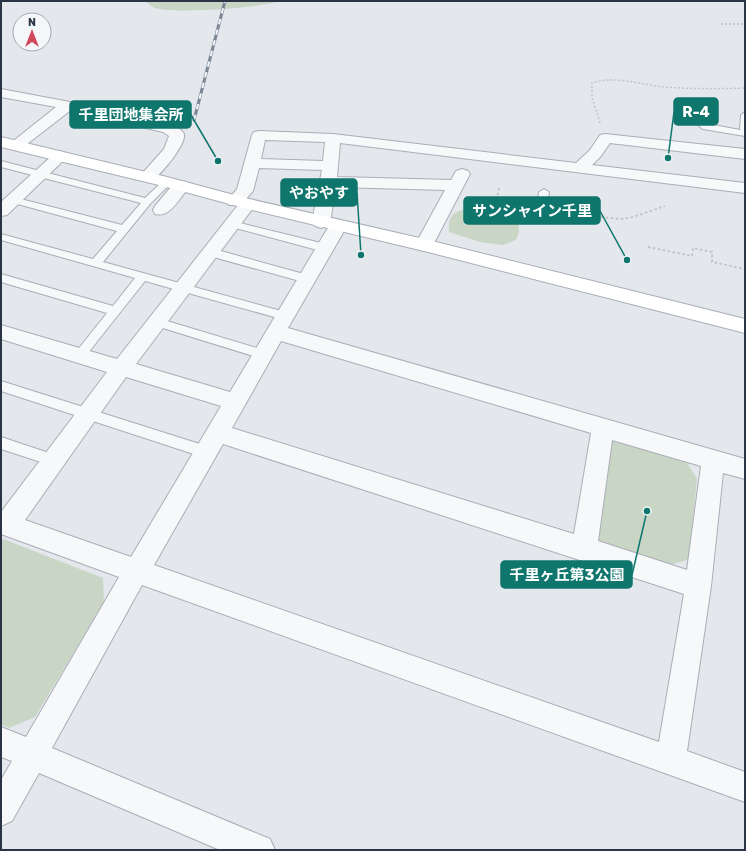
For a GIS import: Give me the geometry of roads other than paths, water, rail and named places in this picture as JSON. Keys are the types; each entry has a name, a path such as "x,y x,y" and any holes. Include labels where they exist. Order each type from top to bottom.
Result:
{"street":[{"path":"1,93 107,113 119,118 168,129 176,134 178,139 174,146 147,177"},
{"path":"17,145 68,105"},
{"path":"745,188 578,169 333,138 259,135 242,202 232,224 4,524 745,787"},
{"path":"1,810 33,756 137,570 325,248 330,224 330,174 333,138"},
{"path":"578,169 596,153 605,138 745,154"},
{"path":"1,142 147,177 330,224 424,245 745,326"},
{"path":"424,245 471,155"},
{"path":"6,203 60,156"},
{"path":"252,163 330,174 456,185"},
{"path":"154,206 174,184"},
{"path":"280,324 603,428 745,469"},
{"path":"1,332 235,402"},
{"path":"584,549 603,428"},
{"path":"211,443 584,549 698,586"},
{"path":"671,761 698,586 713,460"},
{"path":"1,742 259,850"}],"lane":[{"path":"703,126 744,132 745,115"},
{"path":"1,164 154,206"},
{"path":"542,210 544,192"},
{"path":"6,203 124,229"},
{"path":"96,263 124,229 154,206"},
{"path":"232,224 325,248"},
{"path":"1,237 183,288 280,324"},
{"path":"210,252 307,279"},
{"path":"80,355 143,276"},
{"path":"1,278 116,311"},
{"path":"157,322 263,354"},
{"path":"1,386 88,413 211,443"},
{"path":"1,442 53,460"}],"railway":[{"path":"194,120 225,1"}],"place":[{"name":"R-4","path":"668,158"},
{"name":"千里団地集会所","path":"218,161"},
{"name":"やおやす","path":"361,255"},
{"name":"サンシャイン千里","path":"627,260"},
{"name":"千里ヶ丘第3公園","path":"647,511"}]}
